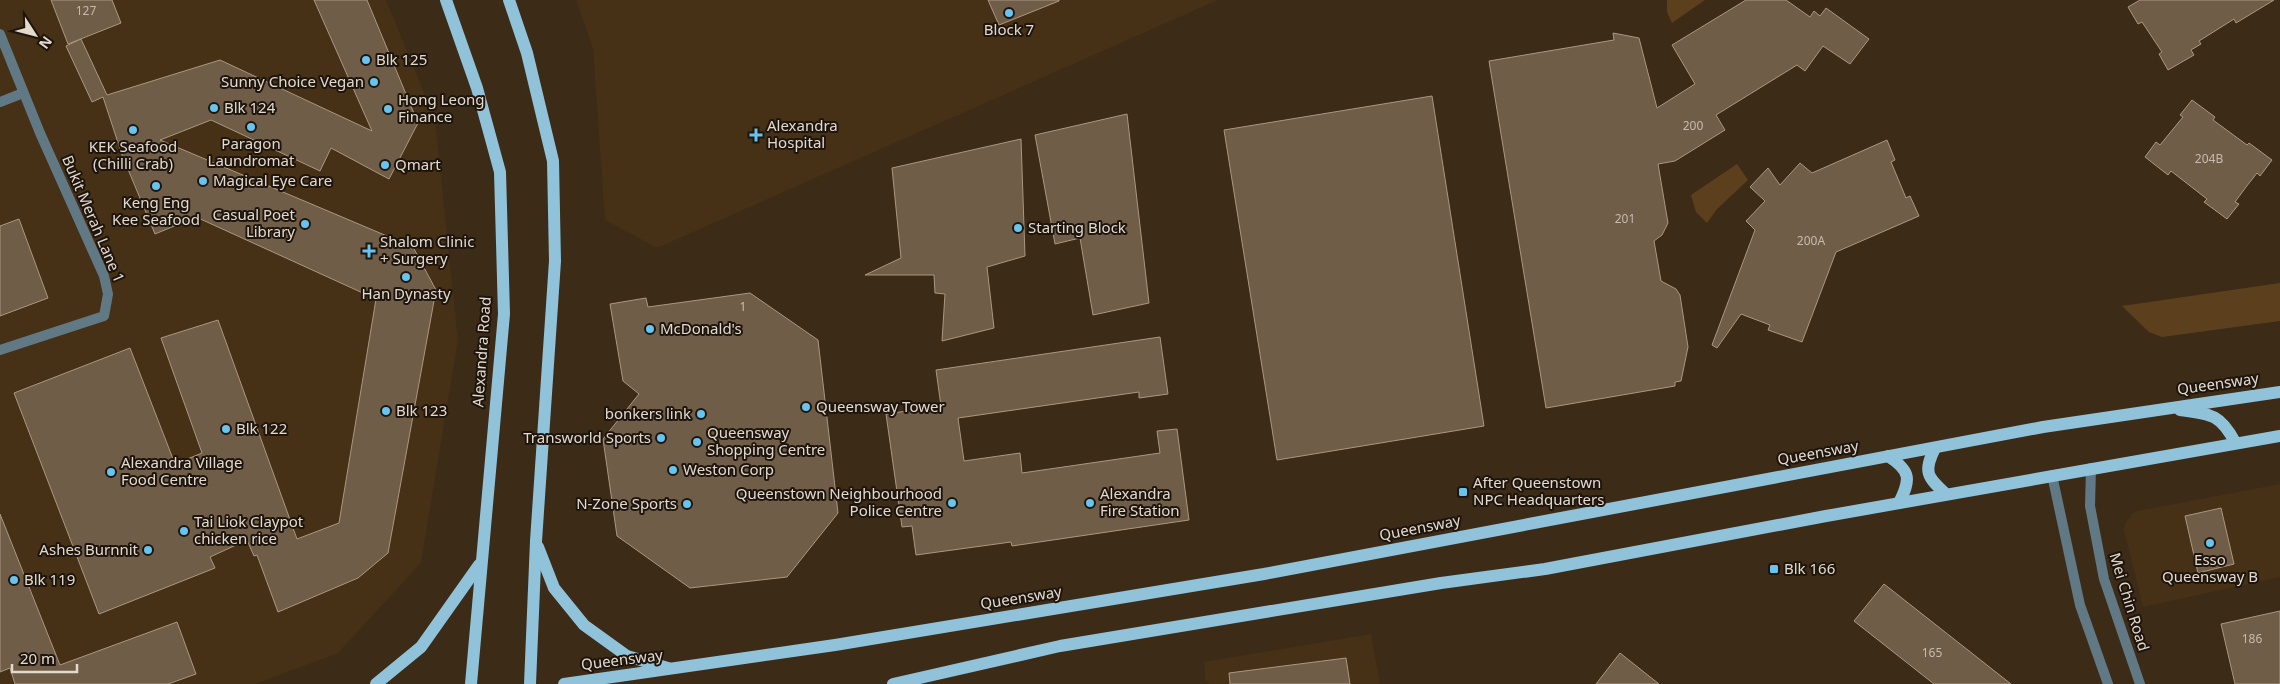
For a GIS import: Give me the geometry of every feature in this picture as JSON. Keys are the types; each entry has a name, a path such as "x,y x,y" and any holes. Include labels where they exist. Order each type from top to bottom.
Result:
{"main road":[{"name":"Alexandra Road","path":"446,0 477,88 500,172 504,314 471,684"},
{"path":"509,0 527,53 553,161 555,261 536,541 530,684"},
{"name":"Queensway","path":"564,684 675,670 1264,574 1888,456 2163,408 2280,392"},
{"path":"2163,408 2208,414 2218,418 2226,425 2235,442"},
{"path":"893,684 1060,646 1441,583 1545,569 1946,494 2235,442 2280,436"},
{"path":"1935,448 1927,463 1928,474 1933,483 1946,494"},
{"path":"1888,456 1900,464 1907,473 1907,486 1899,503"},
{"path":"536,541 554,588 584,625 627,656 675,670"},
{"path":"376,684 421,647 438,626 481,563"}],"street":[{"name":"Bukit Merah Lane 1","path":"0,34 23,93 104,276 108,294 104,316 0,350"},
{"path":"0,102 23,93"},
{"name":"Mei Chin Road","path":"2091,468 2090,506 2104,579 2140,684"},
{"path":"2052,475 2080,605 2108,684"}],"shaded area":[{"path":"0,0 386,0 435,119 458,341 421,563 338,653 255,684 0,684"},
{"name":"Alexandra Hospital","path":"576,0 1218,0 657,248 605,220 593,49"},
{"path":"1667,0 1705,0 1672,23 1667,12"},
{"path":"1737,164 1748,180 1717,209 1707,223 1696,212 1691,195"},
{"path":"2280,283 2280,321 2162,337 2149,332 2122,306"},
{"path":"2280,484 2280,577 2143,607 2124,530 2125,524 2132,514 2137,511"},
{"path":"1371,634 1380,684 1209,684 1205,679 1204,662"}],"building":[{"path":"51,0 112,0 121,23 68,44"},
{"path":"314,0 367,0 418,123 389,179 331,148 320,171 211,120 160,140 413,247 436,290 388,553 358,578 278,612 257,555 254,556 247,540 210,557 215,568 99,614 14,393 130,348 175,464 202,453 161,338 218,320 297,539 339,523 376,299 196,217 155,234 122,155 103,97 92,102 66,46 81,39 107,95 220,60 372,131"},
{"name":"Block 7","path":"988,0 1059,0 1059,1 999,25"},
{"path":"1746,0 1786,0 1810,17 1814,11 1820,16 1826,8 1869,39 1850,64 1823,46 1805,71 1797,65 1716,115 1725,130 1675,161 1658,164 1668,223 1662,235 1654,241 1661,281 1676,289 1680,295 1688,347 1681,381 1675,382 1675,386 1546,408 1489,61 1614,40 1613,33 1639,38 1657,108 1695,84 1672,45"},
{"path":"2140,0 2274,0 2236,23 2234,19 2199,41 2201,44 2191,50 2194,55 2168,70 2159,54 2162,52 2142,22 2138,24 2128,7"},
{"path":"1432,96 1484,426 1277,460 1224,130"},
{"path":"2192,100 2215,117 2213,120 2247,145 2249,143 2272,160 2260,176 2257,173 2246,187 2235,202 2239,204 2227,219 2204,202 2207,199 2171,171 2168,175 2145,157 2156,142 2160,145 2183,117 2180,115"},
{"path":"1127,114 1149,303 1093,315 1080,238 1055,244 1035,135"},
{"path":"1021,139 1025,256 987,267 994,328 942,341 945,294 935,293 934,275 865,275 901,258 892,168"},
{"path":"1887,140 1895,160 1891,162 1906,198 1910,196 1919,216 1836,252 1802,342 1768,330 1770,325 1741,314 1717,348 1712,345 1755,230 1746,221 1765,201 1750,187 1768,168 1780,185 1800,163 1812,173"},
{"path":"19,219 48,298 0,316 0,226"},
{"name":"Queensway Shopping Centre","path":"750,293 818,340 838,513 787,577 690,588 617,536 603,439 639,394 623,381 610,304 646,298 648,307"},
{"path":"1160,337 1168,394 1139,398 1139,392 958,418 964,461 1020,453 1022,473 1160,453 1157,431 1177,429 1189,520 1012,546 1011,542 916,555 912,526 902,527 886,414 941,406 936,370"},
{"name":"Esso Queensway B","path":"2221,508 2234,564 2198,573 2185,516"},
{"path":"0,514 60,665 177,622 196,674 168,684 15,684 10,668 0,672"},
{"path":"1884,584 2011,684 1934,684 1854,621"},
{"path":"2280,611 2280,684 2235,684 2221,624"},
{"path":"1620,653 1659,684 1596,684"},
{"path":"1346,658 1350,684 1230,684 1229,673"}],"place":[{"name":"Block 7","path":"1009,13"},
{"name":"Blk 125","path":"366,60"},
{"name":"Sunny Choice Vegan","path":"374,82"},
{"name":"Blk 124","path":"214,108"},
{"name":"Hong Leong Finance","path":"388,109"},
{"name":"Paragon Laundromat","path":"251,127"},
{"name":"KEK Seafood (Chilli Crab)","path":"133,130"},
{"name":"Alexandra Hospital","path":"756,135"},
{"name":"Qmart","path":"385,165"},
{"name":"Magical Eye Care","path":"203,181"},
{"name":"Keng Eng Kee Seafood","path":"156,186"},
{"name":"Casual Poet Library","path":"305,224"},
{"name":"Starting Block","path":"1018,228"},
{"name":"Shalom Clinic + Surgery","path":"369,251"},
{"name":"Han Dynasty","path":"406,277"},
{"name":"McDonald's","path":"650,329"},
{"name":"Queensway Tower","path":"806,407"},
{"name":"Blk 123","path":"386,411"},
{"name":"bonkers link","path":"701,414"},
{"name":"Blk 122","path":"226,429"},
{"name":"Transworld Sports","path":"661,438"},
{"name":"Queensway Shopping Centre","path":"697,442"},
{"name":"Weston Corp","path":"673,470"},
{"name":"Alexandra Village Food Centre","path":"111,472"},
{"name":"After Queenstown NPC Headquarters","path":"1463,492"},
{"name":"Queenstown Neighbourhood Police Centre","path":"952,503"},
{"name":"Alexandra Fire Station","path":"1090,503"},
{"name":"N-Zone Sports","path":"687,504"},
{"name":"Tai Liok Claypot chicken rice","path":"184,531"},
{"name":"Esso Queensway B","path":"2210,543"},
{"name":"Ashes Burnnit","path":"148,550"},
{"name":"Blk 166","path":"1774,569"},
{"name":"Blk 119","path":"14,580"}]}
